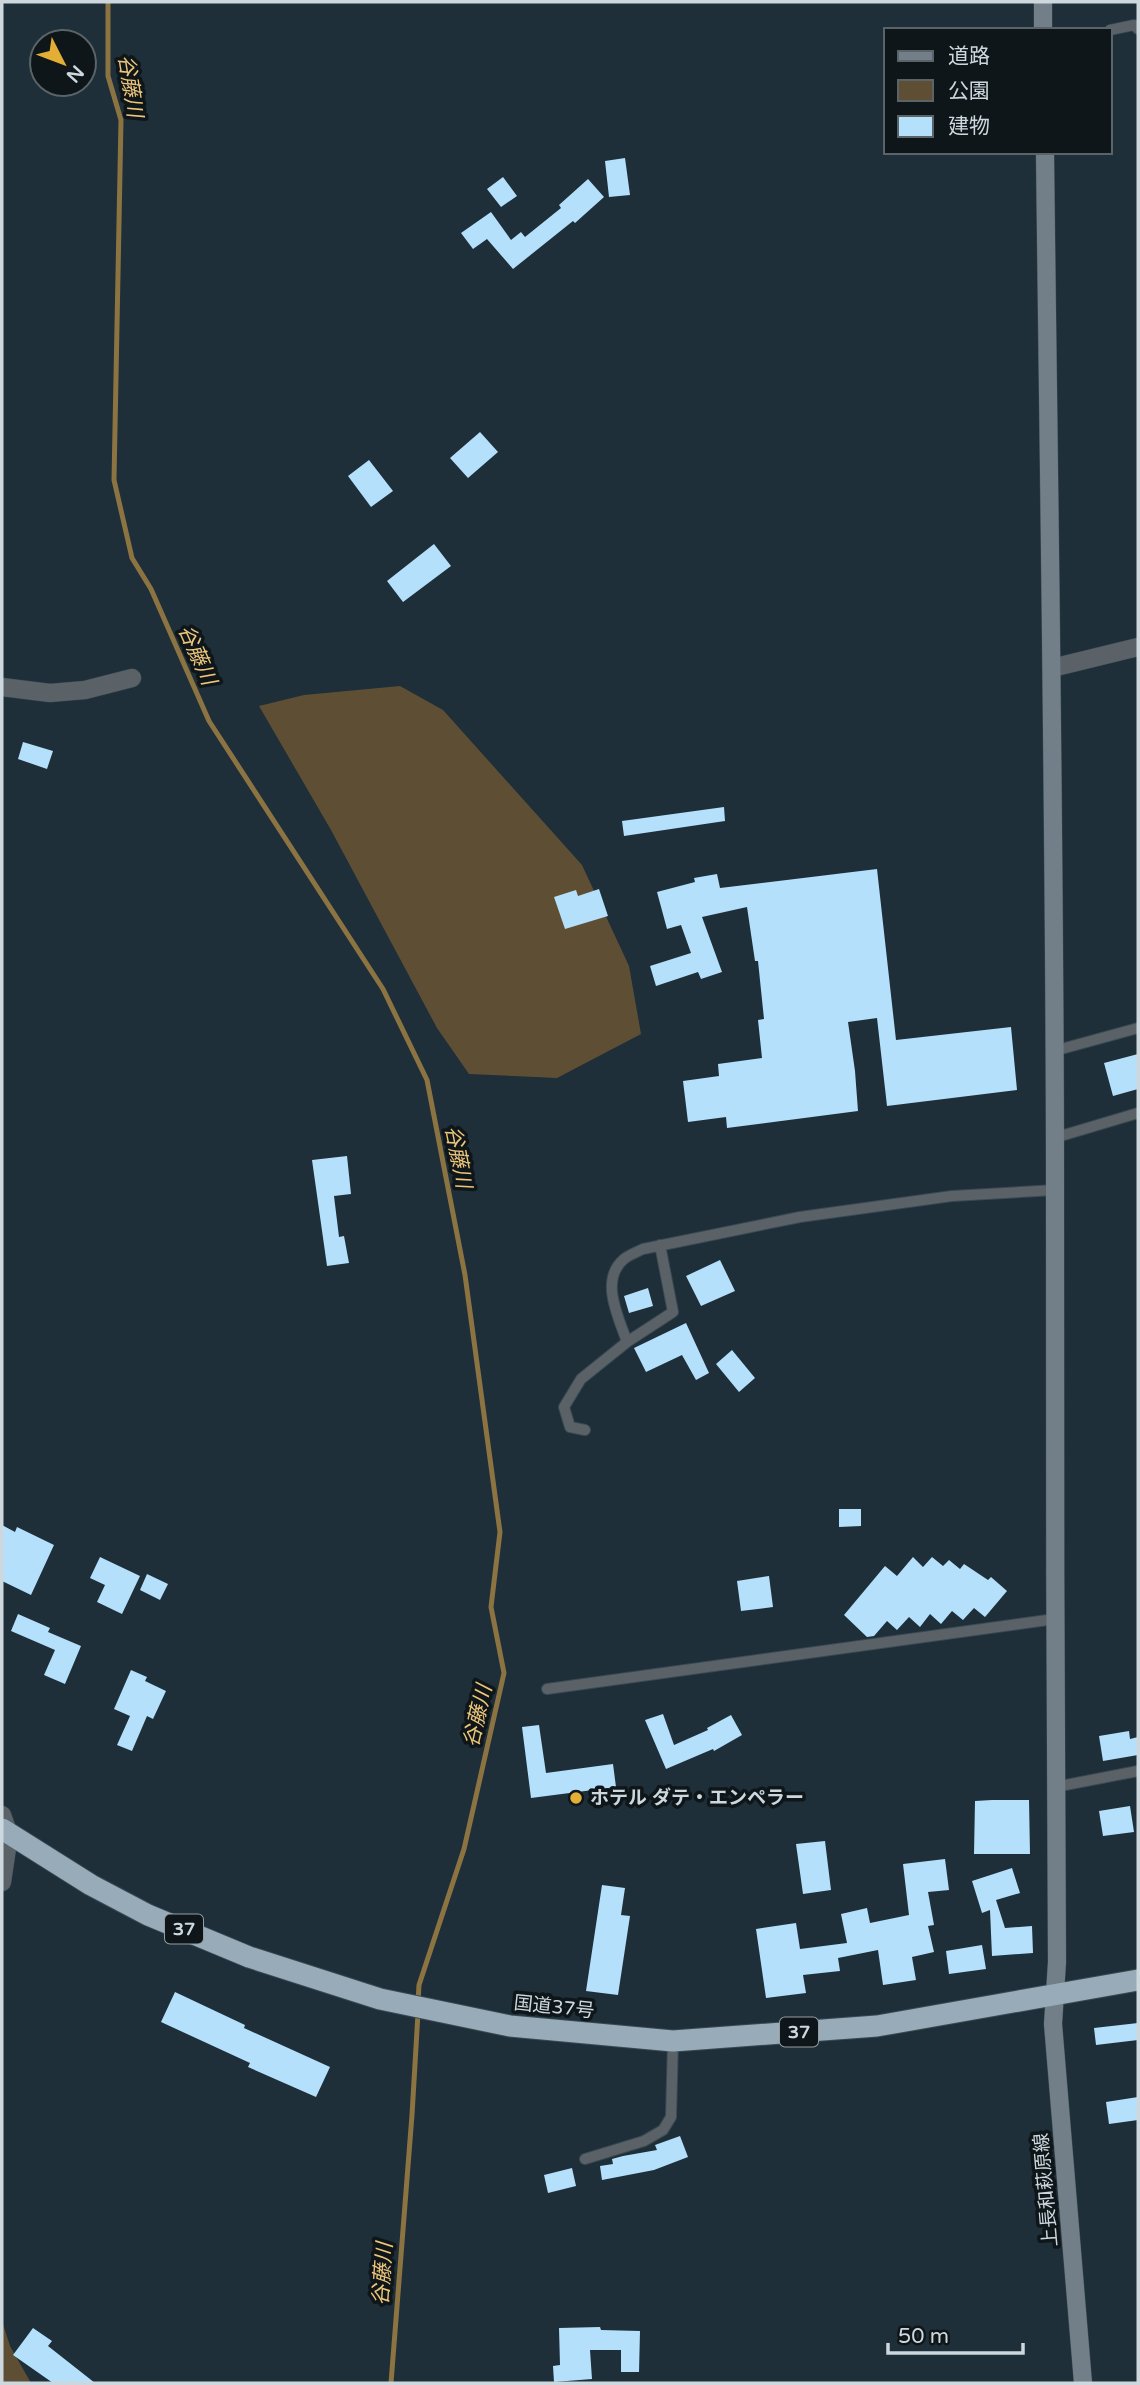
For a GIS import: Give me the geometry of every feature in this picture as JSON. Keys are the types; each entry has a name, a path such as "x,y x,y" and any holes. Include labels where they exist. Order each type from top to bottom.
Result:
{"highway":[{"name":"国道37号","path":"6,1832 90,1885 148,1915 249,1957 380,1999 510,2026 673,2041 877,2026 1138,1980"}],"street":[{"path":"1043,2 1043,28"},
{"name":"上長和萩原線","path":"1045,154 1055,1190 1054,2024 1083,2383"},
{"path":"1052,668 1138,646"},
{"path":"2,687 50,693 85,690 132,678"},
{"path":"2,1815 6,1832 2,1882"}],"lane":[{"path":"1112,30 1134,25 1138,29"},
{"path":"1054,1051 1138,1028"},
{"path":"1054,1138 1138,1113"},
{"path":"627,1342 613,1301 612,1281 622,1260 643,1248 800,1217 952,1196 1055,1190"},
{"path":"585,1430 570,1427 564,1407 581,1379 627,1342 673,1312 660,1245"},
{"path":"547,1689 1055,1619"},
{"path":"1055,1787 1138,1770"},
{"path":"585,2159 643,2141 663,2130 671,2117 673,2041"}],"green space":[{"path":"400,686 443,710 582,865 629,966 641,1034 557,1078 469,1074 437,1028 331,830 259,706 304,695"},
{"path":"2,2321 10,2346 31,2383 2,2383"}],"building":[{"path":"625,158 630,195 609,197 605,161"},
{"path":"503,177 517,196 501,207 487,189"},
{"path":"588,179 604,197 575,223 573,221 513,269 487,239 473,249 461,233 491,212 511,240 521,232 525,237 561,208 559,205"},
{"path":"480,432 498,452 468,478 450,458"},
{"path":"369,460 393,491 371,507 348,476"},
{"path":"434,544 451,566 403,602 387,581"},
{"path":"23,742 53,751 47,769 18,759"},
{"path":"724,807 725,821 624,836 622,821"},
{"path":"877,869 896,1040 1011,1027 1017,1090 887,1106 877,1018 848,1022 858,1111 727,1128 726,1117 688,1122 683,1081 719,1076 718,1064 762,1058 758,1020 764,1019 758,961 755,961 747,907 702,917 722,972 701,979 698,972 656,986 650,966 691,953 681,925 667,929 657,892 695,882 694,878 717,874 720,888"},
{"path":"599,889 608,916 565,929 554,897 576,890 578,896"},
{"path":"1138,1054 1138,1089 1113,1096 1104,1063"},
{"path":"347,1156 351,1194 334,1196 339,1237 344,1236 349,1263 327,1266 312,1160"},
{"path":"720,1260 735,1291 701,1306 686,1276"},
{"path":"648,1288 653,1306 629,1313 624,1296"},
{"path":"686,1323 709,1373 696,1380 682,1355 646,1372 634,1348"},
{"path":"732,1350 755,1378 739,1392 716,1364"},
{"path":"839,1509 861,1509 861,1526 839,1527"},
{"path":"2,1525 15,1532 17,1527 54,1545 31,1595 2,1581"},
{"path":"100,1557 140,1576 122,1614 97,1602 105,1585 90,1578"},
{"path":"913,1557 923,1567 932,1557 943,1566 949,1560 960,1569 964,1564 988,1580 991,1577 1007,1591 985,1617 974,1608 963,1620 952,1611 941,1624 930,1614 920,1627 909,1617 897,1630 887,1621 874,1636 867,1637 844,1615 885,1566 897,1576"},
{"path":"147,1574 168,1584 160,1600 140,1590"},
{"path":"769,1576 773,1607 741,1611 737,1581"},
{"path":"18,1614 50,1628 48,1632 81,1646 65,1684 44,1675 55,1650 11,1631"},
{"path":"131,1670 147,1677 145,1681 166,1691 153,1719 147,1716 132,1751 117,1745 130,1716 114,1709"},
{"path":"663,1714 674,1745 708,1730 707,1728 731,1715 742,1735 714,1751 713,1749 666,1769 645,1720"},
{"path":"539,1725 546,1773 613,1764 616,1787 531,1798 522,1727"},
{"path":"1129,1731 1130,1739 1138,1737 1138,1755 1103,1761 1099,1736"},
{"path":"1029,1800 1030,1854 974,1854 975,1801"},
{"path":"1130,1806 1134,1832 1103,1836 1099,1811"},
{"path":"825,1841 831,1890 803,1894 796,1844"},
{"path":"945,1859 949,1890 928,1892 934,1925 928,1926 934,1952 912,1957 916,1980 883,1985 878,1950 838,1958 840,1971 803,1975 806,1993 766,1998 756,1929 796,1923 800,1949 847,1943 841,1914 867,1908 870,1923 909,1915 903,1864"},
{"path":"1012,1868 1020,1893 996,1900 1005,1928 1032,1926 1033,1953 992,1956 990,1910 982,1913 972,1881"},
{"path":"602,1885 625,1888 621,1915 630,1916 618,1995 586,1991"},
{"path":"982,1945 986,1969 949,1974 946,1951"},
{"path":"175,1992 245,2025 244,2028 330,2067 316,2097 248,2067 250,2063 161,2022"},
{"path":"1138,2023 1138,2040 1096,2045 1094,2028"},
{"path":"1138,2097 1138,2120 1109,2124 1106,2102"},
{"path":"680,2136 688,2157 654,2170 602,2180 600,2166 613,2164 612,2159 657,2150 655,2145"},
{"path":"572,2168 576,2186 548,2193 544,2175"},
{"path":"600,2327 601,2330 640,2331 639,2372 621,2372 621,2350 590,2350 592,2379 554,2382 553,2366 560,2365 559,2328"},
{"path":"33,2328 52,2341 48,2346 95,2383 53,2383 13,2355"}],"waterway":[{"name":"谷藤川","path":"108,2 108,76 121,120 114,480 132,558 151,589 209,721 383,989 427,1080 465,1275 500,1532 491,1607 504,1673 464,1849 419,1985 418,2003"},
{"name":"谷藤川","path":"391,2383 418,2013"}],"place":[{"name":"ホテル ダテ・エンペラー","path":"576,1798"}]}
